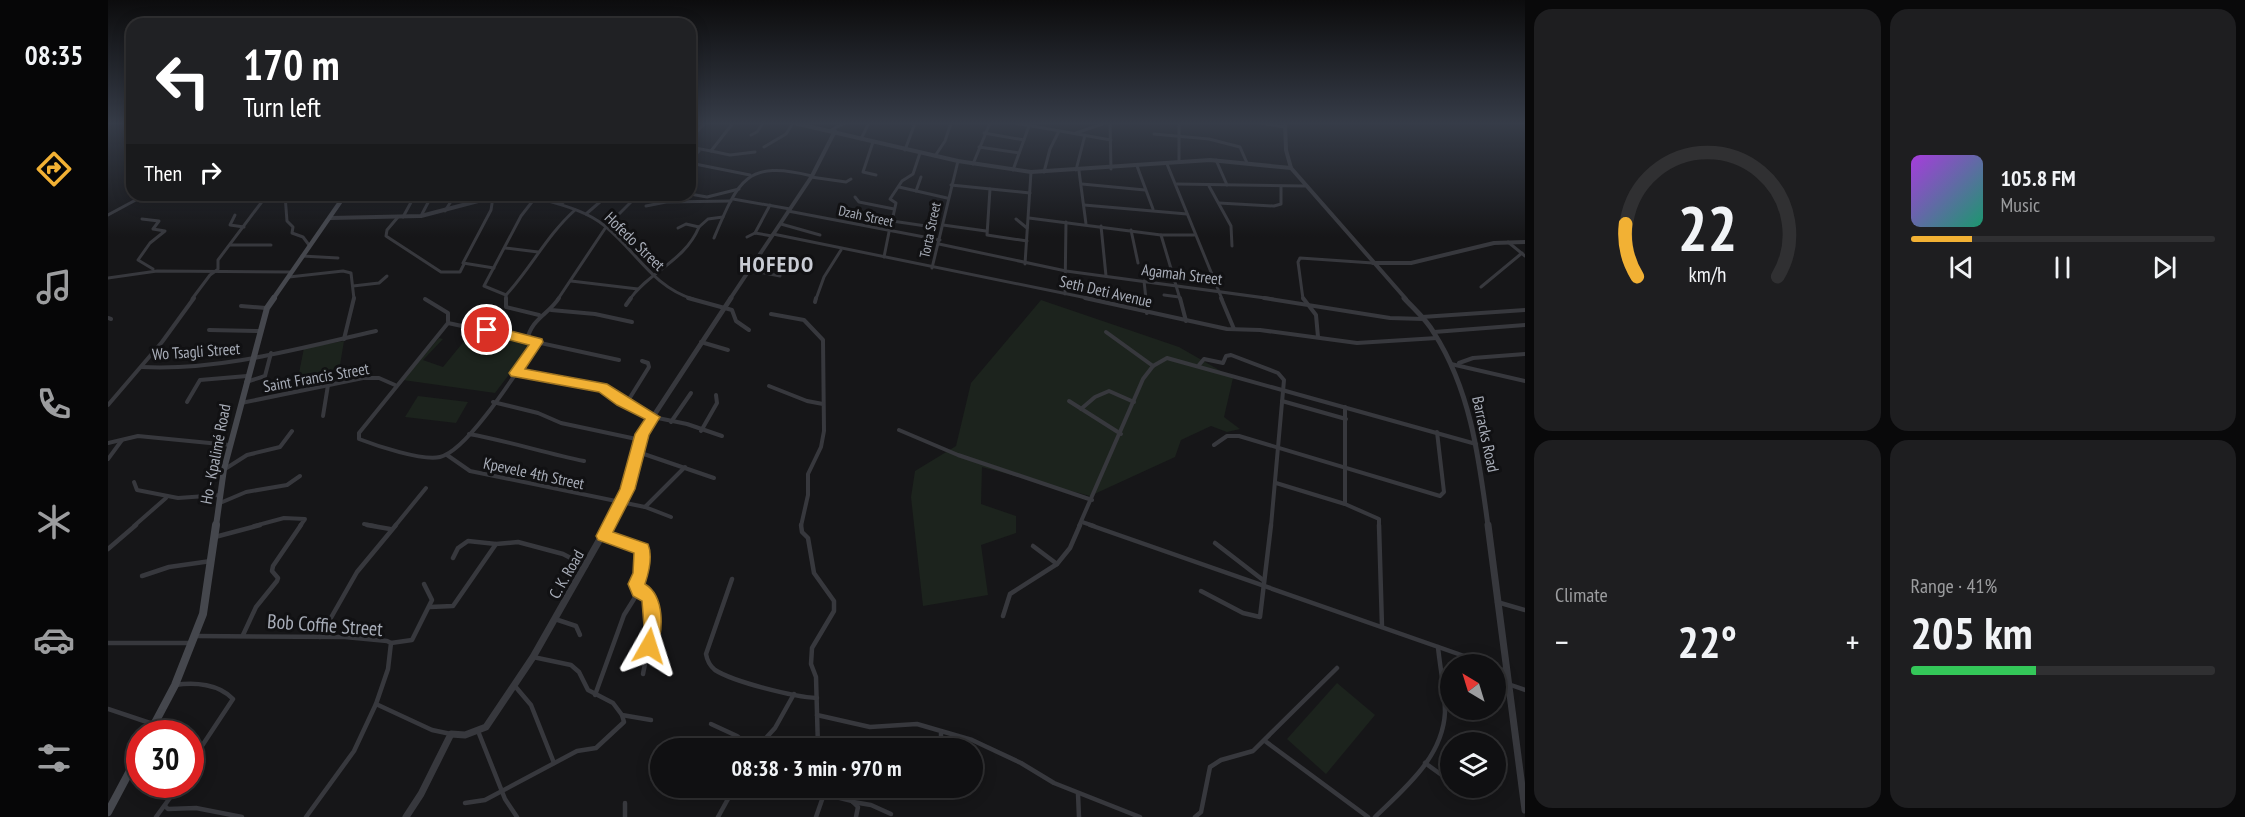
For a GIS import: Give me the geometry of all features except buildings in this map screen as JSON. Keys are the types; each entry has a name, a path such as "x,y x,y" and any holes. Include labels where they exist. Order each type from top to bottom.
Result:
{"main road":[{"name":"Ho - Kpalimé Road","path":"157,720 175,685 194,640 208,594 224,469 246,379 267,308 341,201"},
{"path":"108,812 126,778"}],"street":[{"name":"C. K. Road","path":"478,731 489,724 533,657 603,536 621,502 633,472 640,440 653,417 781,224 812,176 819,161"},
{"path":"867,161 863,172 876,176"},
{"path":"917,161 913,174 902,181 890,199 897,203 892,221 926,226"},
{"name":"Torta Street","path":"932,268 947,198 958,161"},
{"path":"959,161 1013,171 1044,172 1195,161"},
{"path":"1013,171 1016,161"},
{"path":"1044,172 1047,161"},
{"path":"1079,161 1077,171 1082,184 1086,224"},
{"path":"1109,161 1111,168"},
{"path":"1216,161 1227,185"},
{"path":"1228,161 1291,168"},
{"name":"Barracks Road","path":"1289,161 1291,168 1305,186 1423,318 1434,332 1451,364 1469,409 1477,444 1503,654"},
{"path":"696,162 750,175"},
{"path":"1167,164 1234,329"},
{"path":"1137,166 1154,209"},
{"path":"714,238 723,217 750,175 764,169 846,182 851,179"},
{"path":"1025,264 1031,172"},
{"path":"916,191 921,177"},
{"path":"1082,184 1145,190"},
{"path":"1176,184 1305,186"},
{"path":"951,185 1030,193"},
{"path":"1209,185 1231,226 1232,246"},
{"path":"898,187 947,198"},
{"path":"1219,203 1274,206 1281,204 1281,187"},
{"path":"696,197 719,195 740,189"},
{"path":"990,189 986,231 990,237 1027,241"},
{"path":"855,197 859,202 894,209"},
{"name":"Dzah Street","path":"646,206 666,202 733,200 770,205 939,242"},
{"path":"108,215 135,201"},
{"path":"218,270 216,267 218,260 263,201"},
{"path":"285,201 287,220 293,227 292,233 303,237 309,245"},
{"path":"411,201 387,230 386,236 414,253 433,270 454,274 460,272 464,259 491,210 492,201"},
{"path":"421,216 429,201"},
{"path":"444,212 451,201"},
{"path":"330,218 421,216 480,201"},
{"path":"506,295 484,286 521,216 533,201"},
{"name":"Hofedo Street","path":"546,201 586,214 606,227 653,277 678,294 724,307"},
{"path":"561,205 565,201"},
{"path":"586,214 601,201"},
{"path":"550,310 606,227 632,201"},
{"path":"747,237 755,233 770,205"},
{"path":"1084,205 1154,209 1157,212 1187,214"},
{"path":"539,315 506,307 506,295 526,273 555,228 575,210"},
{"path":"235,215 230,225 244,227"},
{"path":"626,305 638,289 676,260 699,227 708,219 723,217"},
{"path":"1029,218 1161,235 1194,235"},
{"path":"142,219 159,221 153,229 165,231 150,243 138,260 157,271"},
{"path":"1016,219 1028,229"},
{"path":"1065,294 1066,222"},
{"path":"678,228 686,224 699,227"},
{"path":"781,224 820,234"},
{"path":"907,235 909,224"},
{"path":"943,225 986,231"},
{"path":"1101,226 1106,276"},
{"path":"1131,230 1138,263"},
{"path":"884,258 889,232"},
{"name":"Seth Deti Avenue","path":"755,233 932,268 971,273 1186,321 1234,329 1356,343 1403,343 1437,338"},
{"path":"1161,235 1173,267 1175,284 1186,321"},
{"name":"Agamah Street","path":"939,242 1025,264 1066,271 1217,290 1390,318 1423,318 1525,310"},
{"path":"1481,287 1523,255 1508,242"},
{"path":"1318,337 1316,315 1303,299 1298,262 1300,258 1410,264 1464,249 1508,242 1525,242"},
{"path":"230,245 271,244"},
{"path":"504,248 538,252"},
{"path":"815,302 824,277 841,250"},
{"path":"302,256 338,258"},
{"path":"464,264 494,268"},
{"path":"108,405 142,366 210,275 218,270"},
{"path":"110,279 157,271 218,270 288,275 347,271 352,276 353,311 344,339"},
{"path":"749,270 780,276"},
{"path":"353,286 379,283 387,276"},
{"path":"571,281 638,289"},
{"path":"1144,281 1147,312"},
{"path":"1164,295 1179,297"},
{"path":"425,299 448,313 448,323 395,385 359,433 359,439 432,457 447,455 456,449 469,434 537,342"},
{"path":"241,306 267,308"},
{"path":"724,307 732,310 736,321 749,330"},
{"path":"527,340 530,326 539,315 550,310 595,314 632,322"},
{"path":"771,314 804,320 823,340 823,440 808,474 808,495 801,521 802,532 808,538 814,573 834,602 834,611 812,648 811,664 816,677 818,738"},
{"path":"448,323 618,360"},
{"path":"1434,332 1525,325"},
{"path":"209,330 260,331"},
{"name":"Wo Tsagli Street","path":"142,366 161,368 252,358 375,332"},
{"path":"1106,332 1153,366"},
{"path":"701,342 728,350"},
{"path":"187,402 200,380 246,379 264,376 272,353"},
{"path":"1458,364 1473,358 1525,354"},
{"path":"1199,365 1204,359 1220,364 1226,356 1237,356 1282,375 1283,388 1276,483 1258,618 1201,591"},
{"path":"1003,616 1010,594 1057,564 1070,548 1143,379 1153,366 1170,357 1477,444"},
{"path":"626,404 649,368 648,363 642,361"},
{"path":"1451,364 1525,381"},
{"path":"516,373 603,388 626,404 653,417 687,424 701,431 722,436"},
{"name":"Saint Francis Street","path":"240,403 376,377 395,385"},
{"path":"323,416 328,386"},
{"path":"769,386 807,401 823,404"},
{"path":"1081,409 1095,397 1109,391 1134,402"},
{"path":"671,422 691,393"},
{"path":"701,431 717,403 716,395"},
{"path":"1069,401 1121,434"},
{"path":"1282,401 1346,419"},
{"path":"493,402 538,413 561,423 640,440"},
{"path":"1345,407 1345,504"},
{"path":"899,430 958,455 1092,500"},
{"path":"224,469 247,455 280,447 292,431"},
{"path":"1214,445 1233,435 1441,496 1444,492 1437,432"},
{"path":"469,434 517,443 545,453 584,461"},
{"path":"108,443 123,439 160,437 230,445"},
{"path":"108,459 123,439"},
{"path":"638,452 714,478"},
{"name":"Kpevele 4th Street","path":"447,455 470,471 645,507 670,517"},
{"path":"645,507 684,467"},
{"path":"220,504 246,492 287,485 300,476"},
{"path":"134,482 137,490 167,498 221,495"},
{"path":"1276,483 1345,504 1379,519 1382,627"},
{"path":"320,637 357,572 426,488"},
{"path":"108,549 167,498"},
{"path":"215,537 284,518 305,519 273,566 272,571 278,578 277,581 256,607 243,635"},
{"path":"1082,522 1263,582 1458,654"},
{"path":"364,524 391,529"},
{"path":"603,536 642,549 641,573 637,584 639,591"},
{"path":"453,558 458,548 468,541 496,544 525,543 562,554 586,566"},
{"path":"1215,543 1263,582"},
{"path":"430,607 453,606 496,544"},
{"path":"1033,546 1057,564"},
{"path":"142,576 169,567 212,561"},
{"path":"732,579 706,654 707,661 715,670 794,694 817,698"},
{"path":"391,643 412,640 430,607 431,598 424,584"},
{"path":"639,591 646,593 650,601 653,626 643,674"},
{"path":"595,695 607,674 607,664 621,618 632,598 639,591"},
{"path":"1497,602 1525,610"},
{"path":"555,619 576,626 580,635"},
{"name":"Bob Coffie Street","path":"108,644 243,635 345,637 391,643 388,669 376,704 354,751 306,817"},
{"path":"1375,817 1398,796 1425,763 1436,744 1444,720 1438,647"},
{"path":"465,802 482,801 577,750 596,748 621,728 624,722 613,703 588,690 579,672 571,665 533,657"},
{"path":"1195,817 1201,812 1210,767 1221,760 1253,751 1337,668"},
{"name":"Barracks Road","path":"1506,678 1525,810"},
{"path":"175,685 186,682 231,695 233,699 204,743"},
{"path":"1507,684 1525,690"},
{"path":"514,685 531,705 554,763"},
{"path":"766,738 775,728 794,694"},
{"path":"376,704 432,730 465,735 478,731 501,790 517,817"},
{"path":"109,710 139,720"},
{"path":"622,715 651,720"},
{"path":"817,715 863,726 917,724 941,733 972,740 1078,794 1140,817"},
{"path":"711,724 739,738"},
{"path":"941,733 941,738"},
{"path":"406,817 421,794 451,734"},
{"path":"1265,741 1368,817"},
{"path":"1425,763 1440,774"},
{"path":"1078,794 1079,817"},
{"path":"156,817 170,798"},
{"path":"718,817 728,798"},
{"path":"816,817 821,798"},
{"path":"843,798 871,805 891,814"},
{"path":"852,801 858,807 856,817"},
{"path":"625,803 625,817"},
{"path":"165,806 168,809 196,808 242,817"}],"shaded area":[{"path":"1041,300 1179,347 1233,378 1224,417 1240,429 1227,432 1211,426 1181,440 1175,457 1090,496 982,467 981,504 1016,516 1016,533 981,545 988,595 923,606 911,497 915,471 956,446 971,383"},
{"path":"474,329 528,342 530,347 495,393 403,380 439,338 443,339 423,360 443,367"},
{"path":"344,341 339,371 298,378 304,348"},
{"path":"418,396 468,402 456,423 405,417"},
{"path":"1337,683 1375,715 1326,774 1287,739"}],"district":[{"name":"HOFEDO","path":"777,264"}],"route":[{"path":"487,330 537,342 516,373 603,388 621,402 653,417 642,434 627,489 603,536 642,549 641,573 637,584 639,591 646,593 650,601 653,626 649,646"}]}
